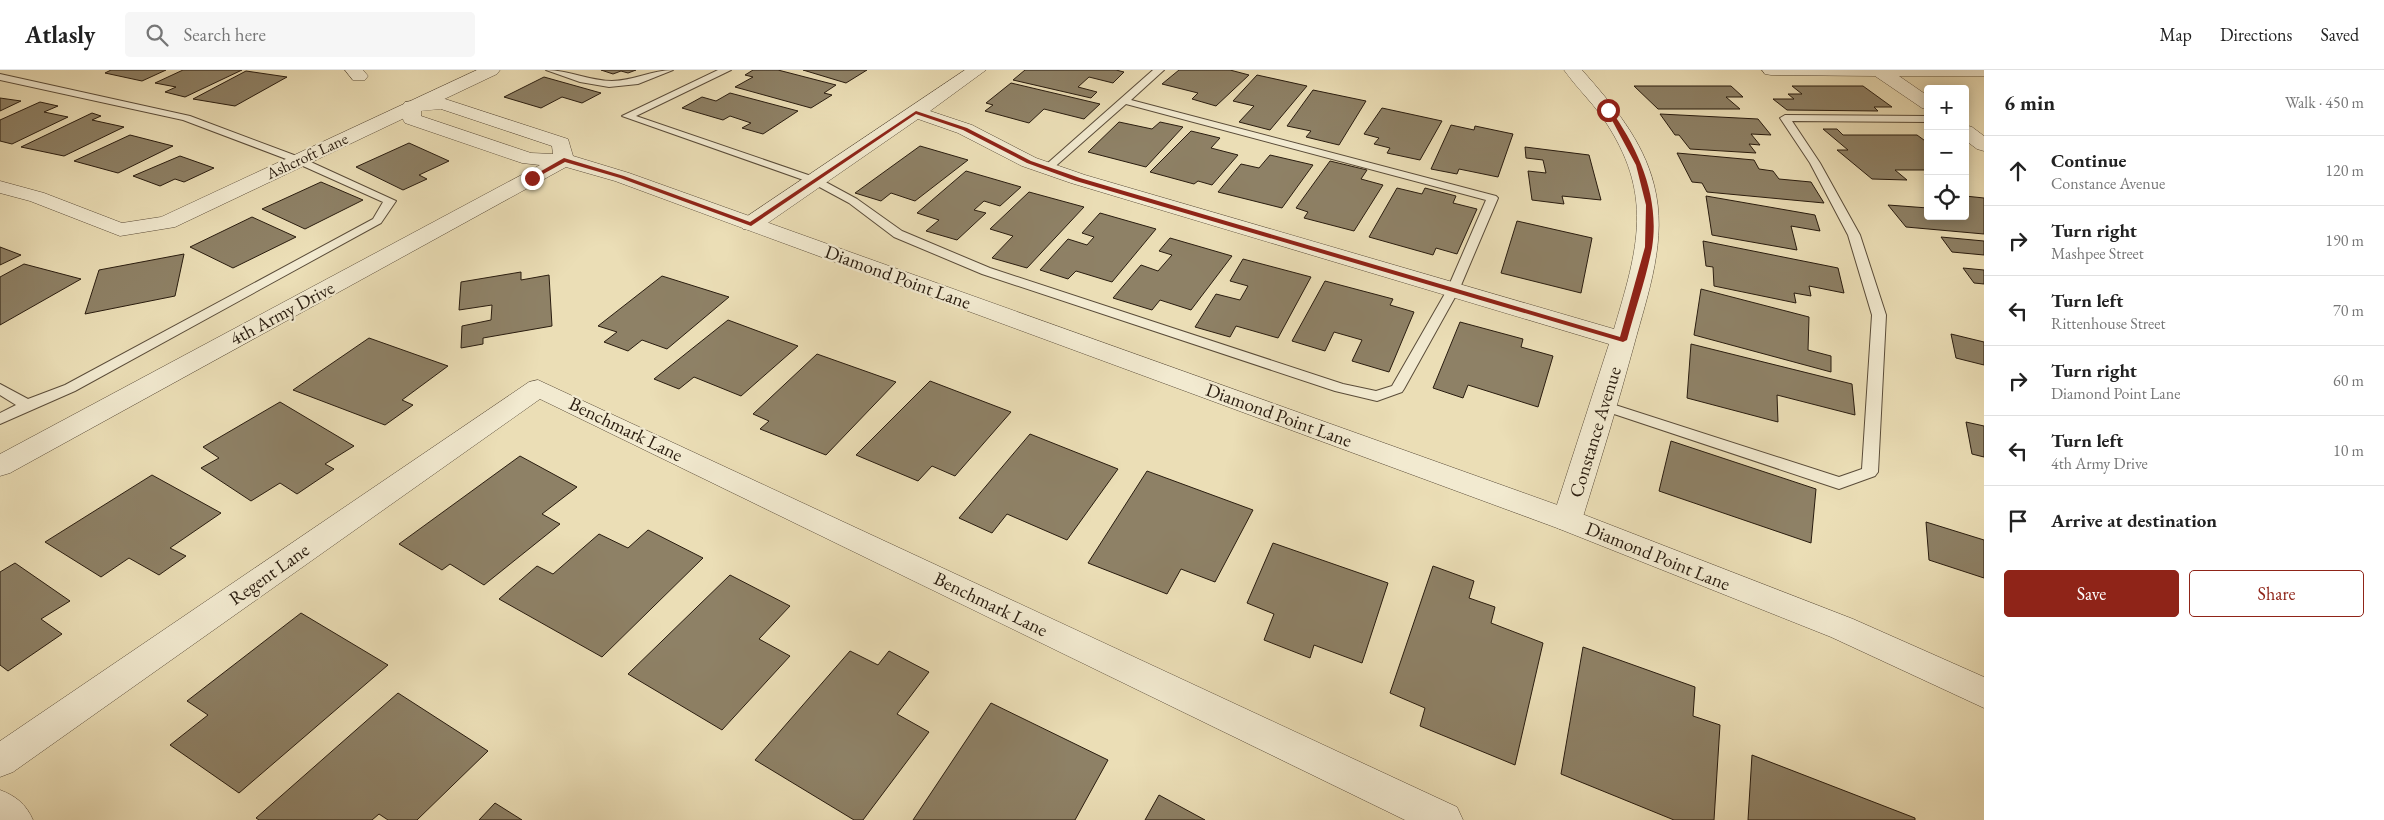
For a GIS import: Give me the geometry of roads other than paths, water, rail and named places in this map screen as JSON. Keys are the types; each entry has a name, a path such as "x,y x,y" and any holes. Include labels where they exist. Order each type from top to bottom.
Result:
{"street":[{"name":"Ashcroft Lane","path":"0,187 37,197 120,230 167,222 491,70"},
{"path":"751,224 977,70"},
{"name":"Constance Avenue","path":"1567,520 1623,340 1649,247 1650,226 1646,184 1621,128 1573,70"},
{"path":"1771,70 1984,71"},
{"path":"1880,70 1924,101"},
{"name":"Diamond Point Lane","path":"411,106 412,119 529,159 564,160 622,177 1567,520 1842,628 1984,693"},
{"path":"916,112 965,129 1046,169 1623,340"},
{"path":"1969,135 1984,145"},
{"name":"4th Army Drive","path":"0,466 564,160"},
{"name":"Regent Lane","path":"0,761 538,388"},
{"name":"Benchmark Lane","path":"538,388 1444,820"},
{"path":"0,807 14,820"}],"lane":[{"path":"551,70 592,83 620,85 640,82 668,70"},
{"path":"726,70 627,116 816,181 853,201 898,234 986,271 1340,388 1377,396 1397,389 1453,290 1492,198 1124,101"},
{"path":"1046,169 1159,70"},
{"path":"0,77 186,118 298,160 390,201 377,221 70,388 27,404 0,419"},
{"path":"1604,406 1839,483 1870,472 1879,315 1854,234 1815,163 1785,118 1924,119"},
{"path":"0,389 27,404"}]}
